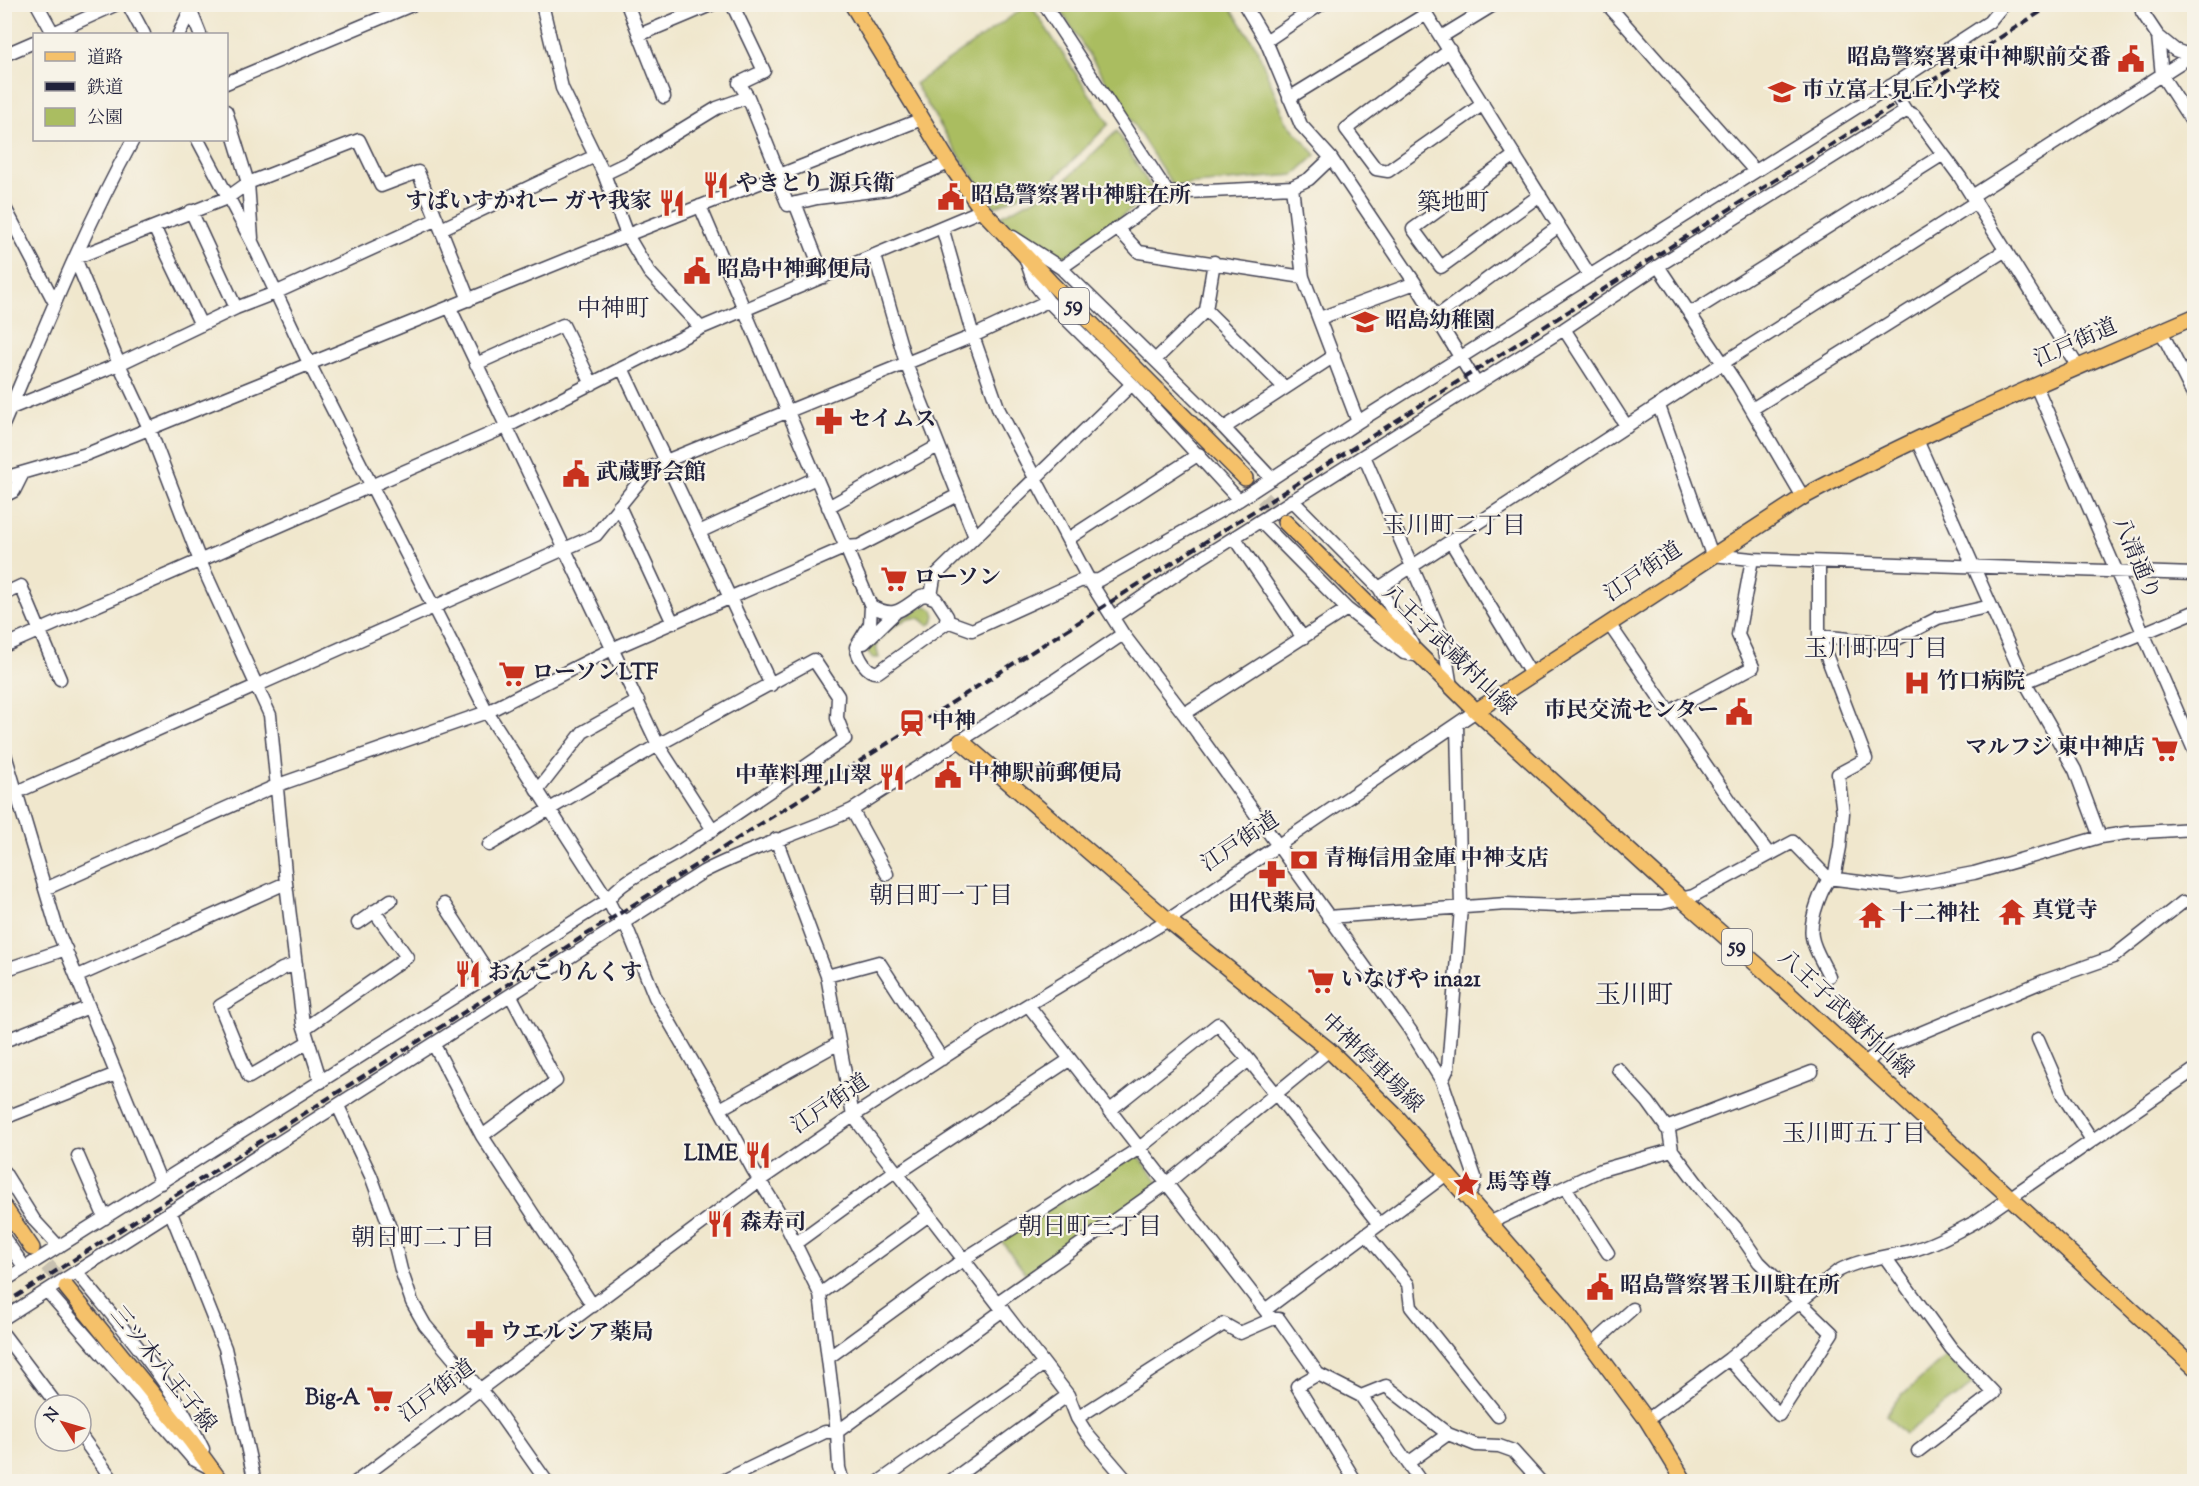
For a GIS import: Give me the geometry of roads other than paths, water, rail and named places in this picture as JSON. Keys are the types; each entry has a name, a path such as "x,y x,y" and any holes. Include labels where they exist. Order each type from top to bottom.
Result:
{"main road":[{"name":"59","path":"852,4 949,163 982,210 1245,478"},
{"name":"江戸街道","path":"1476,711 1803,497 1917,440 2194,317"},
{"name":"八王子武蔵村山線","path":"1285,522 1476,711 1760,967 2194,1367"},
{"name":"中神停車場線","path":"961,741 1168,920 1329,1050 1396,1116 1491,1222 1592,1345 1647,1420 1685,1482"},
{"path":"4,1208 32,1248"},
{"name":"三ツ木八王子線","path":"66,1287 221,1482"}],"street":[{"path":"37,4 52,33"},
{"path":"54,33 117,4"},
{"path":"128,4 143,33"},
{"path":"228,82 390,9 414,4"},
{"path":"542,4 562,88 604,174 627,235 649,272 701,328"},
{"path":"627,4 664,97"},
{"path":"639,35 713,4"},
{"path":"732,4 764,71 740,83 748,97 788,205 817,198 888,189 949,163"},
{"path":"1044,4 1168,194"},
{"path":"1244,4 1266,41 1301,125 1331,158 1436,317 1476,383"},
{"path":"1266,41 1321,4"},
{"path":"1441,37 1495,4"},
{"path":"1607,4 1755,171"},
{"path":"947,621 972,630 1080,581 1099,580 1239,500 1358,422 1461,359 1989,22 1991,10 2004,4"},
{"path":"2144,4 2142,12 2158,36 2175,50 2193,55"},
{"path":"179,33 190,6"},
{"path":"190,6 200,33"},
{"path":"1289,98 1423,9 1590,276"},
{"path":"2158,36 2162,76 2194,125"},
{"path":"4,55 33,42"},
{"path":"1450,50 1346,129 1376,169 1388,171 1483,104"},
{"path":"1379,588 2193,55"},
{"path":"1890,86 1906,111 1914,115 1974,199 2078,367"},
{"path":"604,174 627,163 717,108 748,97"},
{"path":"1113,617 1292,500 1564,329 1658,266 1906,111"},
{"path":"228,118 248,183 253,244"},
{"path":"4,478 87,454 699,206 922,119"},
{"path":"75,258 227,198 248,183 359,140 381,186 418,172 469,300"},
{"path":"4,423 108,185 132,141"},
{"path":"198,141 253,244 309,363 487,711 617,916 625,923 655,997 796,1243 820,1294 837,1432 839,1468 843,1482"},
{"path":"1691,313 1942,154"},
{"path":"1515,155 1413,229 1441,267 1540,195"},
{"path":"11,408 119,364 236,308 595,156"},
{"path":"1061,268 1168,194 1292,187 1309,179 1331,158"},
{"path":"1292,187 1303,278 1358,422"},
{"path":"795,203 824,277"},
{"path":"4,206 55,303"},
{"path":"699,206 871,606 870,624 856,647 859,655 869,671 876,673 935,633 947,621"},
{"path":"4,646 506,427 701,328 982,210"},
{"path":"191,211 236,308"},
{"path":"997,226 1061,268 1224,428 1272,479"},
{"path":"1436,317 1559,226"},
{"path":"154,227 201,325"},
{"path":"942,227 973,336 999,410 1089,580 1123,634 1278,845 1410,1030 1442,1081 1475,1177 1473,1188 1468,1196"},
{"path":"1118,228 1139,252 1214,262 1303,278"},
{"path":"1752,409 2006,250"},
{"path":"875,255 906,363 975,537"},
{"path":"1025,256 1034,283 1048,301 1132,384 1239,500"},
{"path":"75,258 119,364 149,428 200,561 270,715 296,964 305,1028 321,1082"},
{"path":"1155,360 1206,310 1214,262"},
{"path":"1658,266 1752,409 1803,497"},
{"path":"1320,318 1414,283"},
{"path":"17,792 596,535 651,467 973,336 1048,301"},
{"path":"450,308 658,745 713,830"},
{"path":"1206,310 1285,388"},
{"path":"476,364 563,325 592,384"},
{"path":"1564,329 1627,427"},
{"path":"2161,331 2194,396"},
{"path":"1224,428 1334,356"},
{"path":"622,368 771,685"},
{"path":"931,596 934,578 1132,384"},
{"name":"八清通り","path":"2036,386 2194,750"},
{"path":"1659,406 1712,555 1818,562 2194,574"},
{"path":"1917,440 2025,682 2075,770 2100,837"},
{"path":"828,507 938,446"},
{"path":"1068,538 1199,454"},
{"path":"1364,456 1443,638 1451,687"},
{"path":"4,496 14,491 24,473"},
{"path":"699,532 816,478"},
{"path":"45,889 278,784 487,711 612,649 846,548 859,546 958,495"},
{"path":"1292,500 1379,588 1420,656"},
{"path":"619,506 673,623"},
{"path":"1260,521 1347,609 1404,653 1420,656"},
{"path":"1234,538 1303,638"},
{"path":"1451,542 1531,674"},
{"path":"1670,712 1753,668 1738,634 1752,559"},
{"path":"1818,562 1819,636 1866,759 1838,774 1843,813 1835,873 1828,878 1814,914 1812,938 1829,976"},
{"path":"4,594 21,586 60,679"},
{"path":"859,655 862,645 895,613 921,596 931,596 939,603 947,616 947,621"},
{"path":"871,606 885,613 895,613"},
{"path":"1819,636 1888,643 1938,618 1990,606"},
{"path":"1184,714 1347,609"},
{"path":"2025,682 2194,612"},
{"path":"1609,624 1742,819 1769,854"},
{"path":"4,1318 704,872 776,839 852,810 1123,634"},
{"path":"4,1281 608,900 613,891 661,864 845,740 837,718 838,696 814,660 658,745 489,845"},
{"path":"537,790 583,732 638,701"},
{"name":"江戸街道","path":"356,1482 760,1180 853,1116 942,1059 1168,920 1476,711"},
{"path":"1442,1081 1448,1068 1461,908 1457,724"},
{"path":"4,751 57,928 161,1183"},
{"path":"852,810 887,874"},
{"path":"1328,917 1506,904 1558,906 1662,903 1693,896 1793,842 1828,878 1900,887 1983,871 2100,837 2194,829"},
{"path":"776,839 827,976 853,1116 1068,1395 1077,1418 1087,1434 1128,1482"},
{"path":"78,976 286,883"},
{"path":"358,923 391,900"},
{"path":"1865,1064 1880,1050 2044,981 2113,957 2183,902"},
{"path":"444,904 490,975"},
{"path":"305,1028 407,957 374,911"},
{"path":"4,970 66,949"},
{"path":"827,976 879,962 942,1059"},
{"path":"296,964 282,969 220,1006 249,1077 308,1042"},
{"path":"482,1136 556,1081 512,996"},
{"path":"1028,1005 1268,1315 1279,1320 1318,1374 1361,1396 1421,1482"},
{"path":"4,1041 89,1007"},
{"path":"1109,1111 1218,1024 1379,1224"},
{"path":"2038,1039 2063,1096 2092,1140"},
{"path":"720,1109 839,1043"},
{"path":"434,1045 482,1136 522,1201 593,1306"},
{"path":"721,1482 825,1432 837,1432 1000,1306 1166,1184 1329,1050"},
{"path":"796,1243 896,1172 1069,1060"},
{"path":"828,1358 964,1259 1138,1149 1249,1060"},
{"path":"1618,1069 1648,1102 1666,1128 1672,1150 1702,1190 1735,1227 1760,1262 1832,1333 1779,1415 1729,1359"},
{"path":"1647,1420 1729,1359 1838,1271 1852,1263 1913,1251 1975,1222 2194,1070"},
{"path":"1666,1128 1812,1072"},
{"path":"4,1118 116,1074"},
{"path":"338,1106 371,1176 392,1233 412,1302 425,1325 492,1404 548,1482"},
{"path":"1491,1222 1601,1170 1672,1150"},
{"path":"78,1156 105,1218"},
{"path":"4,1172 34,1220 59,1247"},
{"path":"1077,1418 1224,1324 1240,1333 1268,1315 1366,1234 1448,1173"},
{"path":"1565,1187 1608,1253"},
{"path":"171,1213 225,1348 255,1482"},
{"path":"820,1294 929,1215"},
{"path":"1366,1234 1408,1284 1411,1307 1498,1416"},
{"path":"4,1238 25,1268"},
{"path":"1886,1257 1951,1348 1994,1394 1918,1451"},
{"path":"77,1272 149,1363 192,1425 212,1469"},
{"path":"47,1291 193,1459 212,1469"},
{"path":"1592,1345 1632,1309"},
{"path":"4,1335 48,1393"},
{"path":"879,1482 1044,1364"},
{"path":"1318,1374 1297,1386 1356,1482"},
{"path":"1361,1396 1386,1386 1433,1425 1448,1434 1476,1445 1499,1446 1513,1451 1541,1482"},
{"path":"949,1482 1068,1395"},
{"path":"1408,1463 1448,1434"},
{"path":"93,1453 114,1482"}],"tunnel":[{"path":"1247,481 1285,522"},
{"path":"32,1248 66,1287"}],"railway":[{"path":"4,1304 2053,4"}],"place":[{"name":"昭島警察署東中神駅前交番","path":"2131,59"},
{"name":"市立富士見丘小学校","path":"1782,92"},
{"name":"やきとり 源兵衛","path":"716,185"},
{"name":"昭島警察署中神駐在所","path":"951,197"},
{"name":"すぱいすかれー ガヤ我家","path":"672,203"},
{"name":"昭島中神郵便局","path":"697,271"},
{"name":"昭島幼稚園","path":"1365,322"},
{"name":"セイムス","path":"829,421"},
{"name":"武蔵野会館","path":"576,474"},
{"name":"ローソン","path":"894,579"},
{"name":"ローソンLTF","path":"512,674"},
{"name":"竹口病院","path":"1917,683"},
{"name":"市民交流センター","path":"1739,712"},
{"name":"中神","path":"912,723"},
{"name":"マルフジ 東中神店","path":"2165,749"},
{"name":"中神駅前郵便局","path":"948,775"},
{"name":"中華料理 山翠","path":"892,777"},
{"name":"青梅信用金庫 中神支店","path":"1304,860"},
{"name":"田代薬局","path":"1272,874"},
{"name":"真覚寺","path":"2012,912"},
{"name":"十二神社","path":"1872,915"},
{"name":"おんこりんくす","path":"468,974"},
{"name":"いなげや ina21","path":"1321,981"},
{"name":"LIME","path":"758,1155"},
{"name":"馬等尊","path":"1466,1184"},
{"name":"森寿司","path":"720,1224"},
{"name":"昭島警察署玉川駐在所","path":"1600,1287"},
{"name":"ウエルシア薬局","path":"480,1334"},
{"name":"Big-A","path":"380,1399"}],"district":[{"name":"築地町","path":"1453,204"},
{"name":"中神町","path":"613,310"},
{"name":"玉川町二丁目","path":"1454,527"},
{"name":"玉川町四丁目","path":"1876,650"},
{"name":"朝日町一丁目","path":"941,897"},
{"name":"玉川町","path":"1634,996"},
{"name":"玉川町五丁目","path":"1854,1135"},
{"name":"朝日町三丁目","path":"1090,1228"},
{"name":"朝日町二丁目","path":"423,1239"}]}
